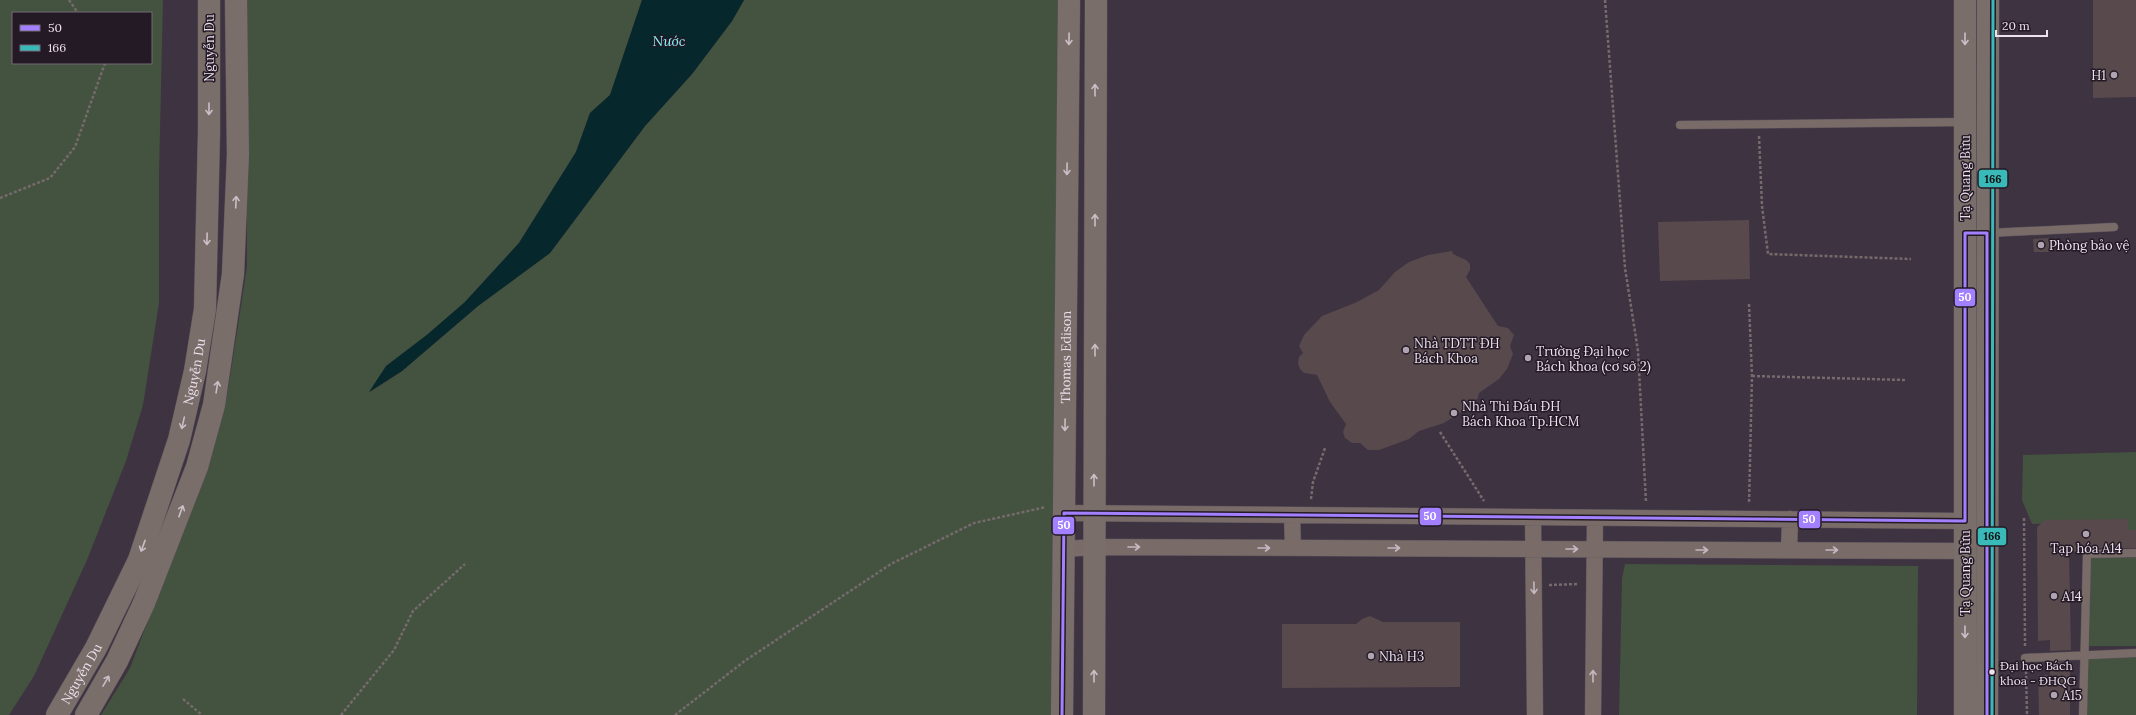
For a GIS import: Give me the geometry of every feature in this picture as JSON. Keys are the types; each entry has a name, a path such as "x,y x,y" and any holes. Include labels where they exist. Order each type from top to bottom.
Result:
{"street":[{"name":"Nguyễn Du","path":"57,715 96,648 138,560 179,440 195,371 205,309 209,132 209,0"},
{"name":"Nguyễn Du","path":"86,715 117,661 144,603 197,467 214,405 233,274 238,154 236,0"},
{"name":"Thomas Edison","path":"1062,715 1069,0"},
{"path":"1094,715 1096,0"},
{"name":"Tạ Quang Bửu","path":"1965,0 1965,715"},
{"name":"Tạ Quang Bửu","path":"1987,715 1988,0"},
{"path":"209,132 237,130"},
{"path":"1965,233 1987,233"},
{"path":"1064,508 1094,513 1965,521"},
{"path":"1292,515 1293,548"},
{"path":"1533,517 1535,715"},
{"path":"1593,715 1595,518"},
{"path":"1789,550 1790,519"},
{"path":"1064,549 1094,547 1965,551"}],"lane":[{"path":"1680,125 1966,122"},
{"path":"1987,233 2114,227"},
{"path":"2083,715 2083,656 2087,554 2136,553"},
{"path":"2025,658 2136,653"}],"path":[{"path":"69,0 77,12"},
{"path":"1606,0 1625,268 1638,351 1647,518"},
{"path":"0,198 50,178 75,147 105,64"},
{"path":"1758,124 1762,206 1768,254 1911,259"},
{"path":"1749,304 1752,376 1749,519"},
{"path":"1752,376 1906,380"},
{"path":"1440,432 1494,517"},
{"path":"1311,515 1313,482 1325,448"},
{"path":"675,715 746,660 891,564 974,523 1064,508"},
{"path":"2024,518 2027,715"},
{"path":"341,715 394,650 413,611 465,564"},
{"path":"182,700 202,715"}],"shaded area":[{"path":"0,0 163,0 159,174 159,303 143,405 126,461 87,560 34,676 9,715 0,715"},
{"path":"247,0 642,0 610,95 590,113 576,152 519,243 465,302 428,334 370,392 402,371 478,306 550,253 645,126 692,74 732,21 744,0 1058,0 1058,316 1055,715 101,715 130,668 189,513 227,396 247,267"},
{"path":"2136,452 2136,530 2112,532 2111,522 2032,524 2022,500 2023,455"},
{"path":"2136,555 2136,646 2089,646 2090,556"},
{"path":"1625,564 1918,566 1917,715 1619,715 1622,578"},
{"path":"2088,652 2136,652 2136,715 2086,715"}],"water":[{"name":"Nước","path":"642,0 744,0 732,21 692,74 645,126 550,253 478,306 402,371 369,392 386,366 428,334 465,302 519,243 576,152 590,113 610,95"}],"building":[{"path":"2093,0 2136,0 2136,97 2093,98"},
{"path":"1749,220 1750,279 1660,281 1658,222"},
{"name":"Phòng bảo vệ","path":"2049,238 2050,252 2034,252 2033,239"},
{"name":"Nhà TDTT ĐH Bách Khoa","path":"1452,251 1453,254 1466,260 1470,264 1470,270 1466,277 1498,326 1508,328 1514,335 1510,346 1513,354 1507,369 1499,379 1479,393 1478,398 1467,408 1444,423 1419,431 1409,439 1379,450 1368,450 1360,443 1352,443 1345,438 1343,432 1346,424 1330,402 1317,375 1304,373 1300,369 1298,363 1299,357 1303,353 1299,346 1304,335 1322,316 1357,302 1379,290 1395,272 1409,262 1428,255"},
{"name":"A14","path":"2128,519 2128,530 2136,530 2136,548 2087,548 2082,551 2069,552 2071,650 2050,651 2050,640 2038,641 2037,527 2045,520"},
{"name":"Nhà H3","path":"1370,616 1383,622 1460,622 1460,687 1282,688 1282,624 1356,624 1362,619"},
{"name":"A15","path":"2070,661 2070,715 2039,715 2038,675 2050,675 2050,662"}],"transit line":[{"name":"166","path":"1992,715 1993,0"},
{"name":"50","path":"1062,715 1064,513 1965,521 1965,233 1987,233 1987,715"}],"place":[{"name":"H1","path":"2114,75"},
{"name":"Phòng bảo vệ","path":"2041,245"},
{"name":"Nhà TDTT ĐH Bách Khoa","path":"1406,350"},
{"name":"Trường Đại học Bách khoa (cơ sở 2)","path":"1528,358"},
{"name":"Nhà Thi Đấu ĐH Bách Khoa Tp.HCM","path":"1454,413"},
{"name":"Tạp hóa A14","path":"2086,534"},
{"name":"A14","path":"2054,596"},
{"name":"Nhà H3","path":"1371,656"},
{"name":"Đại học Bách khoa - ĐHQG","path":"1992,672"},
{"name":"A15","path":"2054,695"}]}
